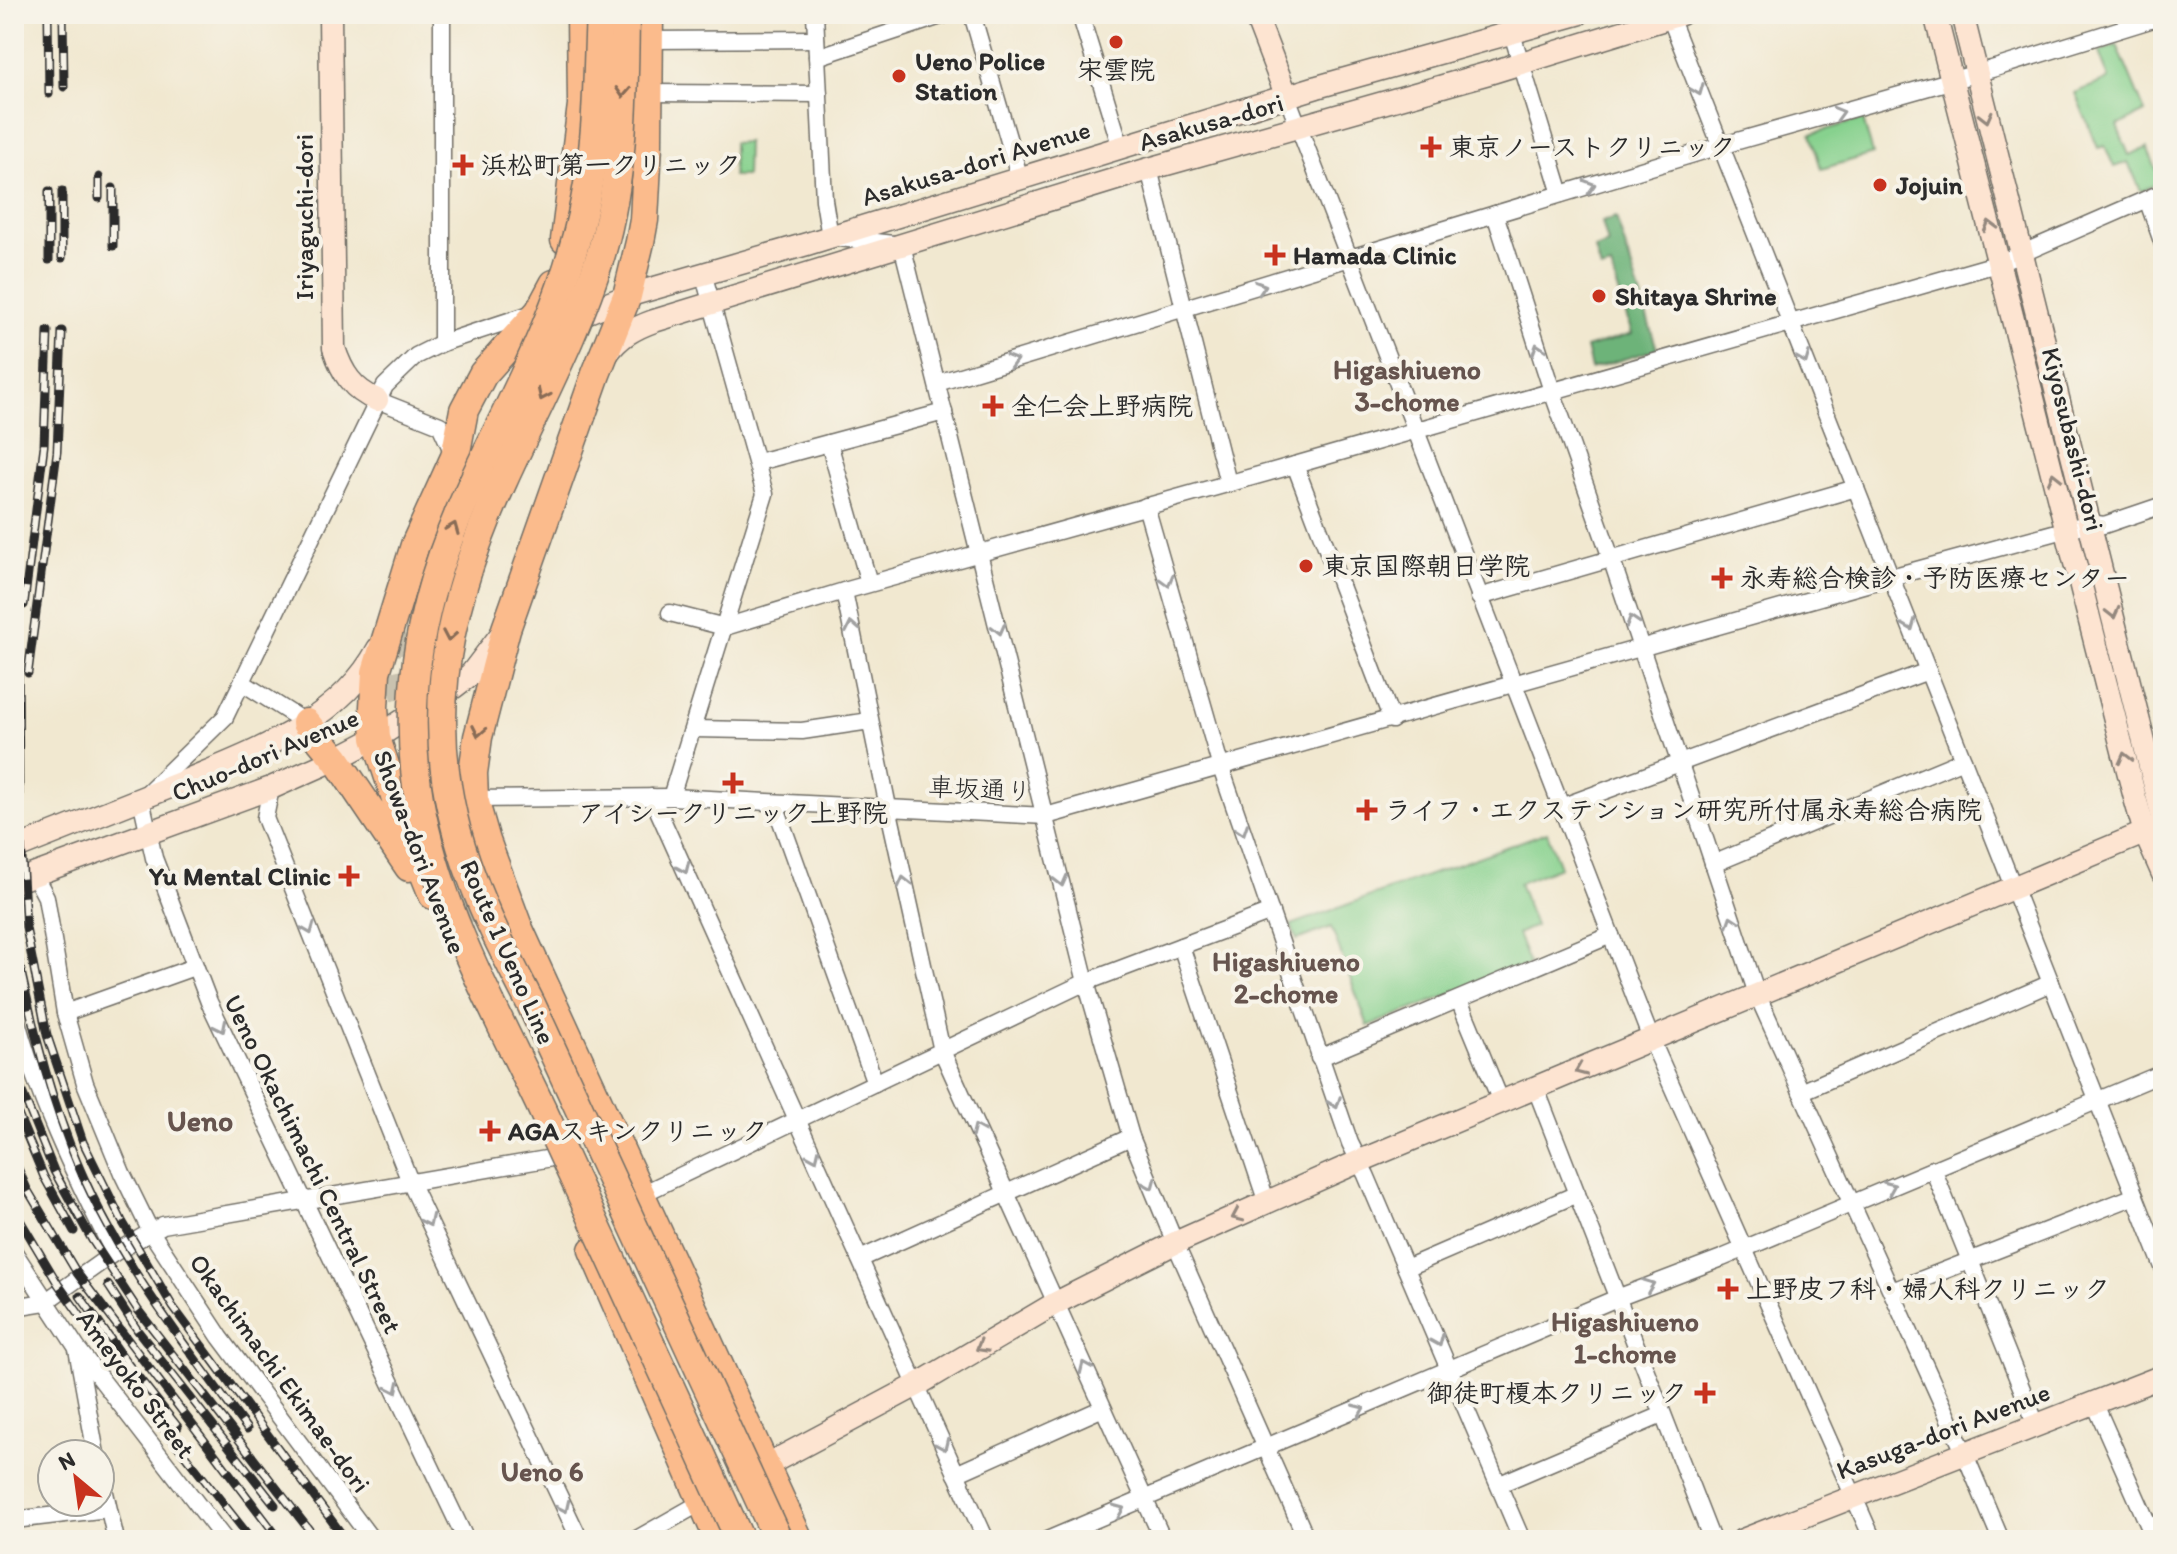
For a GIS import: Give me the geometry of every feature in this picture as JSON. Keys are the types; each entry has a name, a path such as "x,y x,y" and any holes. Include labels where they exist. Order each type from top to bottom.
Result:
{"highway":[{"name":"Showa-dori Avenue","path":"581,14 582,105 560,269 539,312 483,374 464,410 455,457 415,545 376,672 376,738 403,820 441,914 552,1158 719,1540"},
{"name":"Route 1 Ueno Line","path":"600,14 595,132 583,210 547,323 475,477 430,593 416,665 413,701 416,775 432,854 470,956 740,1540"},
{"name":"Route 1 Ueno Line","path":"625,14 619,155 612,208 602,250 576,324 497,495 461,586 452,618 444,671 443,753 458,836 496,937 650,1259 778,1540"},
{"path":"649,27 644,220 627,296 596,374 506,629 478,737 473,773 474,799 518,927 799,1540"},
{"path":"455,457 493,428 518,378 536,361 556,357 596,374"},
{"path":"306,723 336,759 441,914"},
{"path":"504,979 681,1363 753,1540"},
{"path":"716,1360 745,1492 763,1540"}],"main road":[{"name":"Iriyaguchi-dori","path":"330,14 334,348 348,379 362,394 377,400"},
{"path":"1255,14 1287,97"},
{"name":"Asakusa-dori Avenue","path":"455,457 489,385 517,355 576,317 627,296 1287,97 1509,24 1578,14"},
{"name":"Kiyosubashi-dori","path":"1935,14 2066,529 2154,829 2163,874"},
{"path":"1962,14 2163,818"},
{"name":"Asakusa-dori","path":"712,304 1149,169 1675,16"},
{"path":"596,374 609,350 636,327 712,304"},
{"name":"Chuo-dori Avenue","path":"14,849 263,748 306,723 354,684 372,661 389,629"},
{"name":"Chuo-dori Avenue","path":"24,879 271,788 336,759 434,702 471,674 506,629"},
{"path":"765,1466 917,1385 1056,1303 1175,1243 1360,1161 2154,829"},
{"name":"Kasuga-dori Avenue","path":"1743,1540 2163,1376"}],"street":[{"path":"442,14 442,343"},
{"path":"815,14 824,200 830,237 902,245 1086,982 1131,1137 1307,1540"},
{"path":"817,57 947,14"},
{"path":"972,14 1020,179"},
{"path":"1080,14 1121,148"},
{"path":"1675,16 1720,146 2163,1267"},
{"path":"937,383 1720,146 1951,82 2163,16"},
{"path":"1509,24 1561,194"},
{"path":"649,27 816,39"},
{"path":"649,93 819,94"},
{"path":"1287,97 1651,1039 1873,1540"},
{"path":"1149,169 1228,483"},
{"path":"670,613 725,627 869,583 1295,465 2000,263 2155,195 2163,244"},
{"path":"1495,214 1757,994 2001,1540"},
{"path":"671,797 765,494 703,273"},
{"path":"141,799 225,717 385,386 416,356 442,343 539,312"},
{"path":"377,400 440,425 455,457"},
{"path":"758,462 944,412"},
{"path":"829,443 869,583"},
{"path":"1295,465 1392,720"},
{"path":"1479,597 1856,488"},
{"name":"車坂通り","path":"474,799 671,797 1046,816 1891,577 2090,523 2104,525 2163,505"},
{"path":"1146,506 1221,768 1319,1058 1350,1143 1522,1540"},
{"path":"844,591 942,1051 1163,1540"},
{"path":"1561,807 1928,671"},
{"path":"243,683 306,723"},
{"path":"694,729 802,731 870,721"},
{"path":"1713,864 1963,760"},
{"path":"271,788 265,818 411,1184 580,1540"},
{"path":"652,797 986,1540"},
{"name":"Ueno Okachimachi Central Street","path":"141,799 154,858 194,967 466,1540"},
{"path":"778,804 783,828 875,1083"},
{"name":"Okachimachi Ekimae-dori","path":"24,879 46,897 65,1013 85,1083 102,1128 151,1232 220,1337 372,1540"},
{"path":"640,1195 1086,982 1271,912"},
{"path":"1319,1058 1611,935"},
{"path":"1181,946 1267,1203"},
{"path":"65,1013 194,967"},
{"path":"1801,1092 2051,983"},
{"path":"1459,1000 1502,1104"},
{"path":"14,1010 26,1054 55,1134 114,1253"},
{"path":"1047,1540 1617,1298 2163,1073"},
{"path":"1536,1089 1712,1540"},
{"path":"860,1259 1131,1137"},
{"path":"14,1307 45,1302 114,1253 163,1225 552,1158"},
{"path":"1933,1169 2036,1424"},
{"path":"1406,1268 1577,1194"},
{"path":"1892,1291 2135,1196"},
{"name":"Ameyoko Street","path":"14,1252 77,1348 225,1540"},
{"path":"77,1348 93,1438"},
{"path":"2094,1402 2155,1540"},
{"path":"956,1474 1103,1408"},
{"path":"1500,1484 1662,1415"},
{"path":"635,1540 702,1502"},
{"path":"14,1520 36,1517"},
{"path":"110,1518 116,1540"}],"green space":[{"path":"2117,45 2145,112 2117,126 2129,155 2147,148 2162,182 2141,191 2128,162 2114,167 2105,146 2098,148 2075,93 2109,79 2099,52"},
{"path":"1863,119 1873,154 1821,169 1811,134"},
{"path":"747,142 746,176 733,176 733,143"},
{"path":"1616,217 1657,349 1591,369 1586,348 1632,334 1611,267 1601,270 1595,249 1608,244 1602,222"},
{"path":"1547,832 1560,867 1519,883 1535,926 1517,934 1529,965 1368,1026 1331,927 1297,940 1291,925"}],"tunnel":[{"path":"389,629 410,715"},
{"path":"425,775 458,882 476,920"}],"railway":[{"path":"48,14 49,94"},
{"path":"63,14 64,87"},
{"path":"99,177 99,198"},
{"path":"113,188 113,246"},
{"path":"49,191 49,260"},
{"path":"62,191 62,258"},
{"path":"24,605 44,446 48,331"},
{"path":"28,673 57,452 62,331"},
{"path":"14,573 19,808 26,928 47,1035 83,1142 122,1221 173,1307 346,1540"},
{"path":"14,939 45,1069 86,1184 126,1258 247,1429"},
{"path":"14,1072 54,1171 92,1240 138,1310 317,1540"},
{"path":"14,1105 44,1177 74,1231"},
{"path":"14,1159 27,1189 77,1273 280,1540"},
{"path":"14,1210 82,1318"},
{"path":"108,1285 138,1331 275,1505"},
{"path":"80,1296 178,1427"},
{"path":"158,1421 252,1540"}],"place":[{"name":"宋雲院","path":"1116,42"},
{"name":"Ueno Police Station","path":"899,76"},
{"name":"東京ノーストクリニック","path":"1431,147"},
{"name":"浜松町第一クリニック","path":"463,165"},
{"name":"Jojuin","path":"1880,185"},
{"name":"Hamada Clinic","path":"1275,255"},
{"name":"Shitaya Shrine","path":"1599,296"},
{"name":"全仁会上野病院","path":"993,406"},
{"name":"東京国際朝日学院","path":"1306,566"},
{"name":"永寿総合検診・予防医療センター","path":"1722,578"},
{"name":"アイシークリニック上野院","path":"733,783"},
{"name":"ライフ・エクステンション研究所付属永寿総合病院","path":"1367,810"},
{"name":"Yu Mental Clinic","path":"349,876"},
{"name":"AGAスキンクリニック","path":"490,1131"},
{"name":"上野皮フ科・婦人科クリニック","path":"1728,1289"},
{"name":"御徒町榎本クリニック","path":"1705,1393"}],"district":[{"name":"Higashiueno 3-chome","path":"1407,385"},
{"name":"Higashiueno 2-chome","path":"1286,977"},
{"name":"Ueno","path":"200,1120"},
{"name":"Higashiueno 1-chome","path":"1625,1337"},
{"name":"Ueno 6","path":"542,1471"}]}
